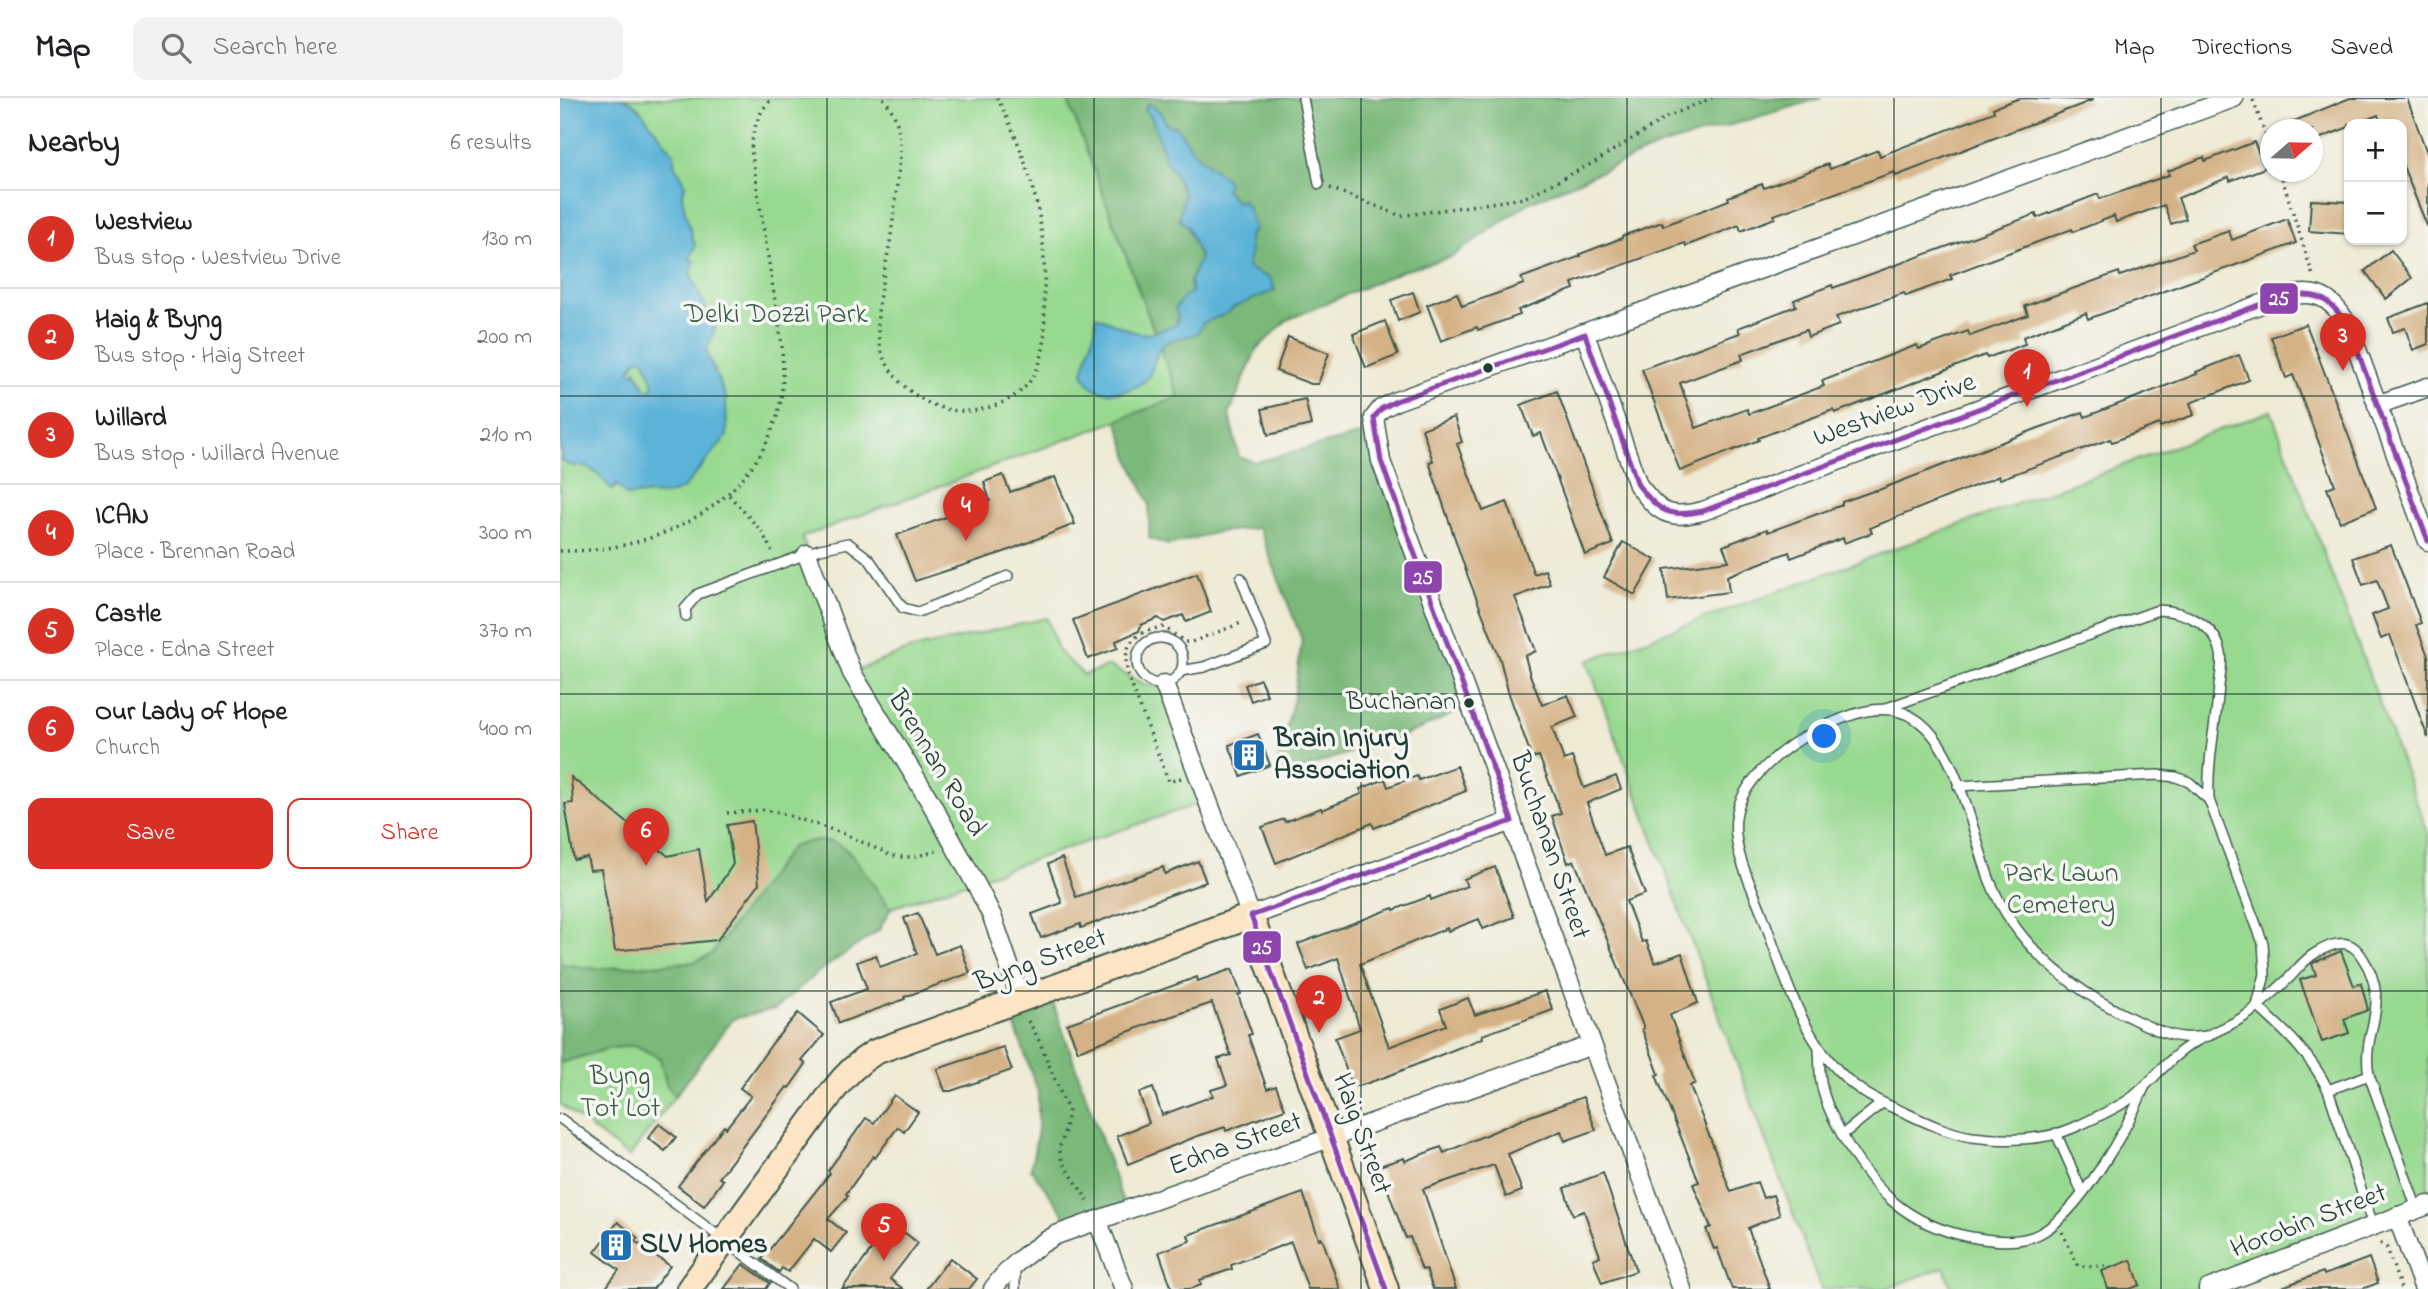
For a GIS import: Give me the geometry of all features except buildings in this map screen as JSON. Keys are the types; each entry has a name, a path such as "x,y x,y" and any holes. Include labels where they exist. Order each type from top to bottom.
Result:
{"street":[{"path":"1585,334 2234,98"},
{"name":"Westview Drive","path":"1585,334 1638,485 1651,502 1665,512 1681,517 2272,300 2293,293 2320,297"},
{"path":"2320,297 2342,313 2350,328 2428,541"},
{"name":"Buchanan Street","path":"1585,334 1396,401 1381,409 1374,418 1381,461 1682,1289"},
{"path":"2377,405 2428,387"},
{"name":"Brennan Road","path":"807,554 852,674 931,803 992,916 1024,1009"},
{"name":"Haig Street","path":"1164,684 1386,1289"},
{"name":"Byng Street","path":"689,1289 847,1073 875,1052 1024,1009 1251,916 1511,821"},
{"name":"Edna Street","path":"993,1289 1014,1264 1033,1248 1056,1235 1592,1045"},
{"name":"Horobin Street","path":"2208,1289 2423,1207"},
{"path":"2397,1216 2424,1289"},
{"path":"1098,1222 1124,1289"}],"lane":[{"path":"1303,98 1319,184"},
{"path":"686,616 685,609 698,594 807,554 848,543 869,559 903,608 918,612 1009,576"},
{"path":"1181,671 1204,667 1266,644 1241,578"},
{"path":"2257,1006 2265,974 2263,943 2209,800 2207,773 2218,699 2221,653 2204,626 2191,616 2158,610 1885,708 1855,713 1791,745 1746,787 1736,818 1736,843 1802,1020 1819,1050 1861,1090 1882,1103 1954,1134 2013,1139 2069,1130 2128,1100 2185,1048 2245,1016 2257,1006 2290,978 2310,956 2330,946 2346,943 2354,947 2365,961 2374,982 2378,1002 2365,1055 2369,1075 2423,1207"},
{"path":"1164,638 1172,641 1180,649 1183,660 1181,671 1175,679 1164,684 1148,682 1139,673 1136,663 1138,653 1149,640 1164,638"},
{"path":"1885,708 1917,719 1943,748 1992,885 2024,938 2045,961 2104,1005 2146,1025 2181,1037 2209,1036"},
{"path":"1958,786 2157,775 2176,777 2189,782 2209,800"},
{"path":"2257,1006 2305,1053 2319,1071 2328,1090 2373,1225"},
{"path":"1819,1050 1822,1087 1842,1135 1852,1154 1881,1193 1923,1223 1973,1238 2014,1241 2039,1235 2056,1221 2105,1161 2134,1112 2146,1084"},
{"path":"2328,1090 2369,1075"},
{"path":"1842,1135 1882,1103"},
{"path":"561,1119 790,1289"},
{"path":"2056,1133 2082,1192"},
{"path":"1014,1264 1015,1289"}],"path":[{"path":"560,551 582,552 616,548 652,539 705,514 729,495 748,472 769,437 780,407 782,345 751,149 752,134 758,117 773,98"},
{"path":"884,98 898,125 902,146 891,239 877,309 880,348 899,381 914,395 933,406 957,411 996,406 1019,394 1034,375 1043,353 1043,244 1023,154 997,98"},
{"path":"1319,184 1401,215 1524,198 1593,163 1669,116 1712,98"},
{"path":"2252,98 2260,120"},
{"path":"2283,182 2320,297"},
{"path":"729,495 762,532 778,565"},
{"path":"727,813 764,810 781,813 845,834 890,855 914,857 931,852"},
{"path":"1024,1009 1068,1111 1059,1148 1062,1161 1091,1205 1098,1222"},
{"path":"2056,1221 2078,1266 2105,1266"},
{"path":"2375,1244 2382,1243 2387,1248 2401,1289"}],"green space":[{"name":"Delki Dozzi Park","path":"560,98 1067,98 1179,398 802,537 853,672 908,650 1047,618 1059,652 1084,675 1109,666 1144,684 1159,687 1210,800 891,908 879,896 856,860 735,924 711,955 694,962 596,969 560,964"},
{"path":"1067,98 1822,98 1660,146 1530,202 1451,257 1402,271 1287,320 1256,350 1229,414 1239,457 1256,462 1377,430 1472,705 1403,736 1276,779 1279,754 1294,698 1302,640 1259,528 1218,532 1168,545 1149,538 1149,503 1131,463 1117,420 1179,397"},
{"name":"Park Lawn Cemetery","path":"2271,411 2428,833 2428,1203 2204,1289 1952,1289 1944,1267 1885,1289 1821,1289 1587,661"},
{"path":"811,841 833,842 857,861 891,908 879,930 817,973 775,1009 733,1019 675,1096 666,1083 660,1058 635,1045 607,1049 560,1063 560,964 596,969 694,962 711,955 791,847"},
{"path":"1049,991 1127,1213 1071,1224 1031,1169 1038,1129 1038,1092 1008,1006"},
{"name":"Byng Tot Lot","path":"636,1045 660,1058 666,1083 675,1096 629,1157 560,1104 560,1063 607,1049"}],"water":[{"path":"560,98 624,98 636,105 674,154 675,167 683,178 685,187 682,195 695,246 690,259 695,262 690,273 715,329 706,351 726,398 727,436 683,489 666,495 627,496 617,485 612,490 589,468 563,462 560,459","holes":["637,359 644,359 654,385 651,390 645,388 636,370 634,374 630,370"]},
{"path":"1148,103 1160,112 1168,126 1176,126 1194,152 1225,178 1228,184 1225,189 1237,202 1242,200 1245,204 1255,229 1249,235 1250,254 1247,268 1270,278 1275,290 1203,323 1198,333 1166,343 1159,349 1146,380 1130,389 1110,393 1093,387 1083,372 1096,316 1134,332 1148,334 1176,325 1178,317 1175,309 1185,295 1192,292 1190,281 1200,258 1187,226 1179,219 1184,194 1166,161 1152,118 1145,110"}],"transit line":[{"name":"25","path":"1386,1289 1251,916 1512,821 1381,461 1374,418 1381,409 1396,401 1585,334 1638,485 1652,501 1666,511 1691,513 1703,511 2272,300 2308,295 2333,307 2349,328 2428,541"}],"place":[{"name":"Willard","path":"2343,371"},
{"name":"Westview","path":"2027,407"},
{"name":"ICAN","path":"966,541"},
{"name":"Buchanan","path":"1469,703"},
{"name":"Brain Injury Association","path":"1249,755"},
{"name":"Our Lady of Hope","path":"646,866"},
{"name":"Haig & Byng","path":"1319,1033"},
{"name":"SLV Homes","path":"616,1245"},
{"name":"Castle","path":"884,1261"}]}
